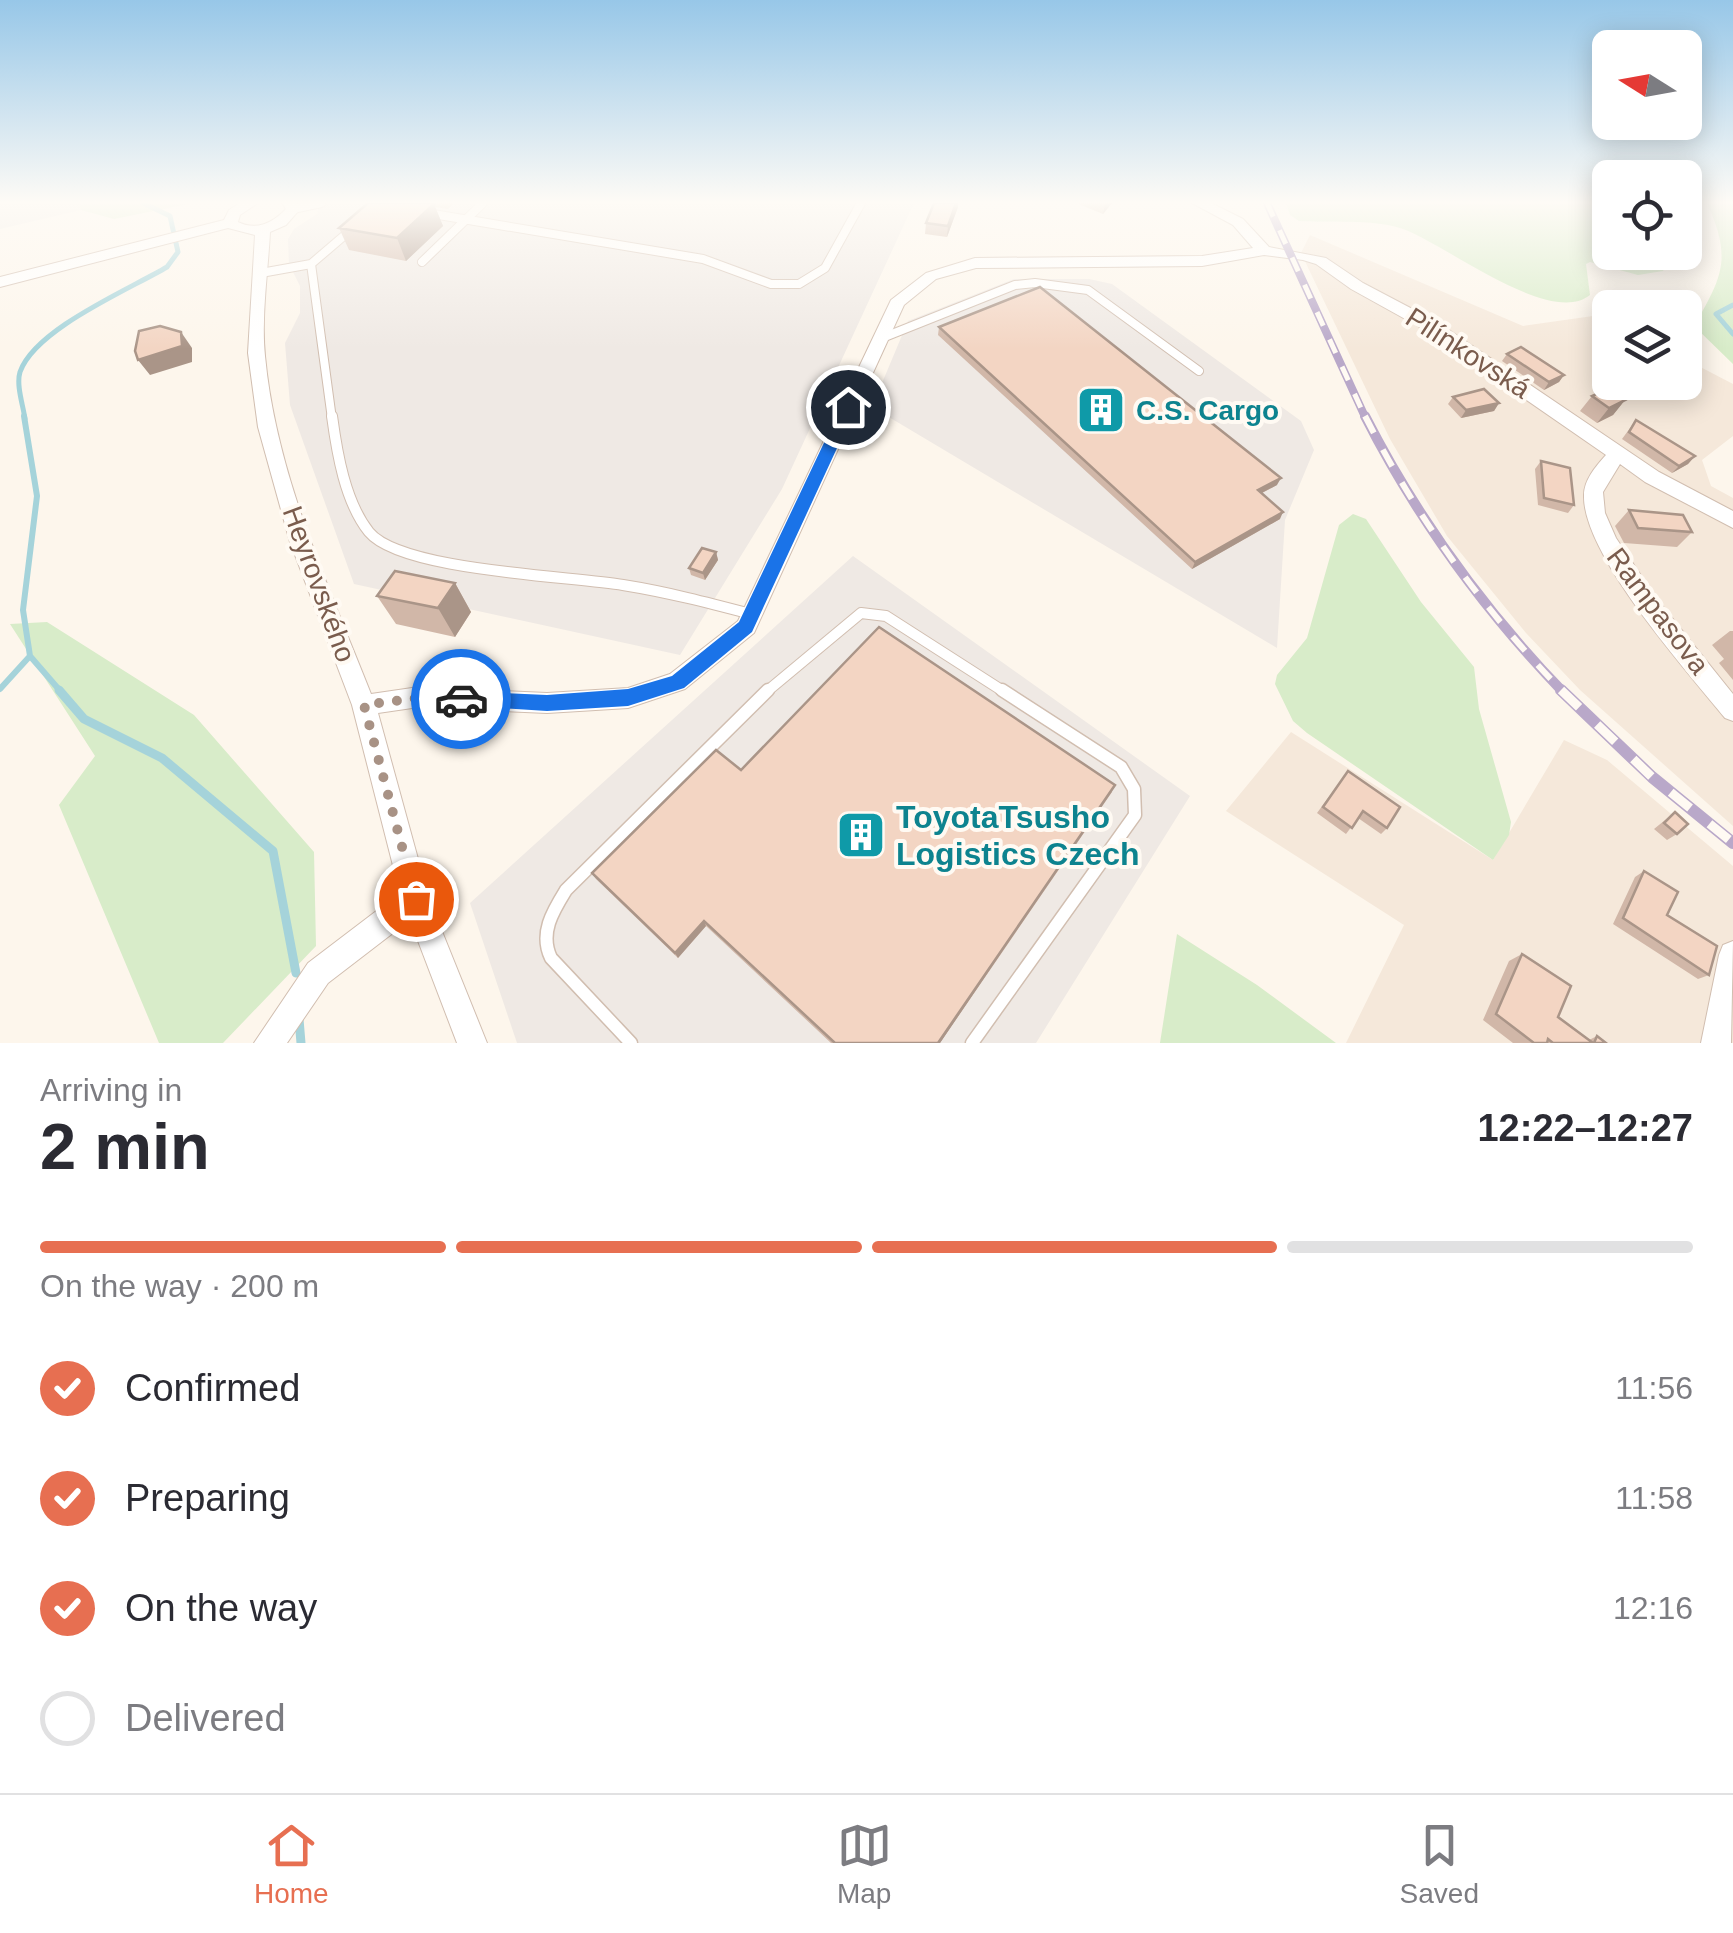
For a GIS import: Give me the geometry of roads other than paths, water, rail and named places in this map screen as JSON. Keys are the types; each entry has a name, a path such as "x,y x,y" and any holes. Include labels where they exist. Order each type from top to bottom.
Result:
{"street":[{"path":"0,282 119,252"},
{"name":"Heyrovského","path":"261,252 256,353 266,428 300,542 364,705 416,899 472,1043"},
{"name":"Pilínkovská","path":"364,705 419,698 547,703 628,698 678,682 746,627 897,303 931,276 975,263 1202,260 1259,252"},
{"name":"Pilínkovská","path":"1268,252 1322,261 1357,286 1431,326 1618,454 1733,520"},
{"name":"Rampasova","path":"1618,454 1602,471 1593,493 1600,534 1733,711"},
{"path":"269,1043 318,973 416,899"},
{"path":"1716,1043 1733,955"}],"lane":[{"path":"260,272 311,264 326,252"},
{"path":"422,262 433,252"},
{"path":"658,252 703,259 771,284 799,284 825,268 834,252"},
{"path":"311,264 339,468 369,532 388,547 452,564 619,584 751,614"},
{"path":"880,338 1015,285 1034,282 1088,290 1199,372"},
{"path":"631,1043 559,968 546,948 549,918 566,890 750,705 861,613 886,616 1121,767 1134,789 1135,816 972,1043"}],"waterway":[{"path":"25,419 19,377 29,356 63,326 167,267 178,252"},
{"path":"1733,305 1716,314 1733,334"},
{"path":"24,416 37,496 23,610 30,656"},
{"path":"0,689 30,656"},
{"path":"30,656 62,693"},
{"path":"59,690 84,719 162,758 273,851 296,973"},
{"path":"299,1019 301,1043"}],"railway":[{"path":"1289,252 1366,419"},
{"path":"1365,416 1407,491 1454,562 1506,629 1563,692"},
{"path":"1563,692 1652,777 1733,843"}],"place":[{"name":"C.S. Cargo","path":"1101,410"},
{"name":"ToyotaTsusho Logistics Czech","path":"861,835"}]}
